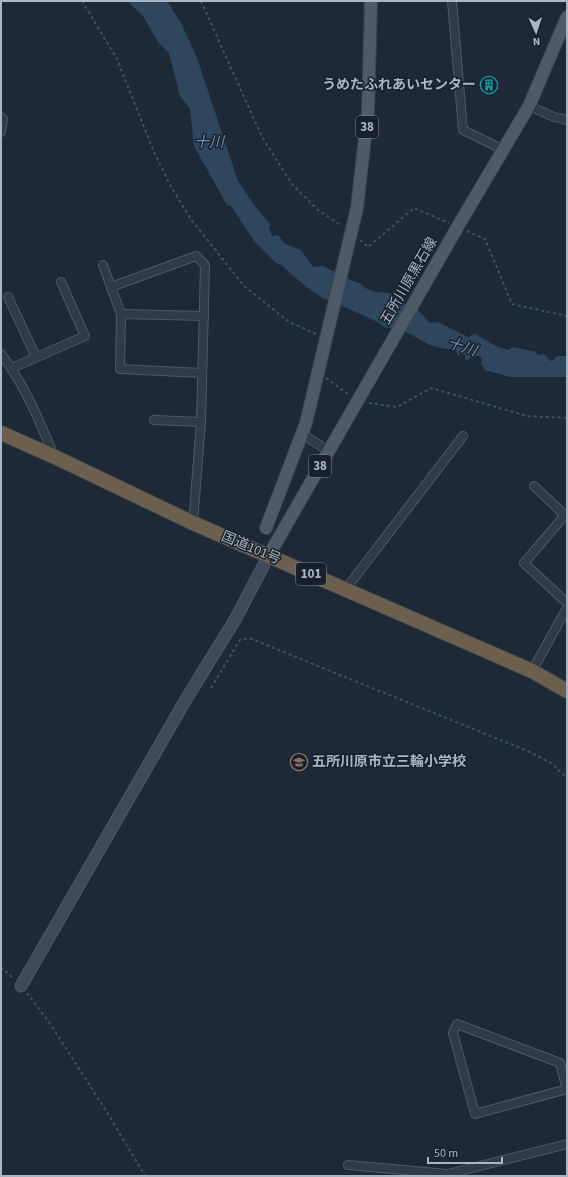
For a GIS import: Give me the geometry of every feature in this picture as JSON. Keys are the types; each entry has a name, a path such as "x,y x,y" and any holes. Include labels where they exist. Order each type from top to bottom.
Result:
{"highway":[{"name":"国道101号","path":"1,433 193,523 269,555 532,672 567,691"}],"main road":[{"name":"38","path":"266,528 302,434 328,334 357,208 368,110 371,1"},
{"name":"五所川原黒石線","path":"269,555 456,228 529,106 567,17"}],"street":[{"path":"452,1 464,130 504,150"},
{"path":"529,106 554,118 567,120"},
{"path":"1,117 3,118 1,132"},
{"path":"111,287 196,256 205,265 201,422 193,523"},
{"path":"103,265 121,314 120,369 202,373"},
{"path":"12,368 85,336 61,282"},
{"path":"8,297 36,357"},
{"path":"121,314 204,316"},
{"path":"1,354 12,368 28,396 55,457"},
{"path":"154,420 201,422"},
{"path":"302,434 329,451"},
{"path":"345,590 463,436"},
{"path":"534,486 566,516 524,563 567,603"},
{"path":"21,986 189,694 236,618 269,555"},
{"path":"532,672 567,608"},
{"path":"457,1024 560,1063 567,1090 475,1114 453,1033 457,1024"},
{"path":"348,1165 448,1175 567,1144"}],"path":[{"path":"82,1 117,59 154,152 170,185 190,218 244,286 289,322 328,334"},
{"path":"201,1 262,137 292,184 319,211 351,233 368,247 414,208 456,228 485,239 512,304 567,316"},
{"path":"323,376 352,397"},
{"path":"366,402 397,407 431,388 527,416 567,418"},
{"path":"212,688 240,640 249,638 530,752 552,763 567,778"},
{"path":"1,967 21,986 51,1025 110,1117 145,1176"}],"water":[{"name":"十川","path":"127,1 167,1 181,23 197,58 238,181 257,209 270,224 269,228 272,236 278,235 285,244 301,250 313,267 323,266 360,283 365,288 375,292 389,293 405,304 417,309 430,323 438,322 468,337 475,334 496,346 508,350 513,347 536,352 538,355 544,354 551,361 557,356 567,356 567,377 510,377 485,370 481,363 482,359 480,356 475,356 466,361 465,355 462,354 458,356 455,349 445,349 430,345 406,332 384,327 366,316 323,298 301,283 282,265 276,263 254,241 232,207 227,205 194,146 190,109 180,96 169,53 158,42 143,16"}],"place":[{"name":"うめたふれあいセンター","path":"489,85"},
{"name":"五所川原市立三輪小学校","path":"299,762"}]}
